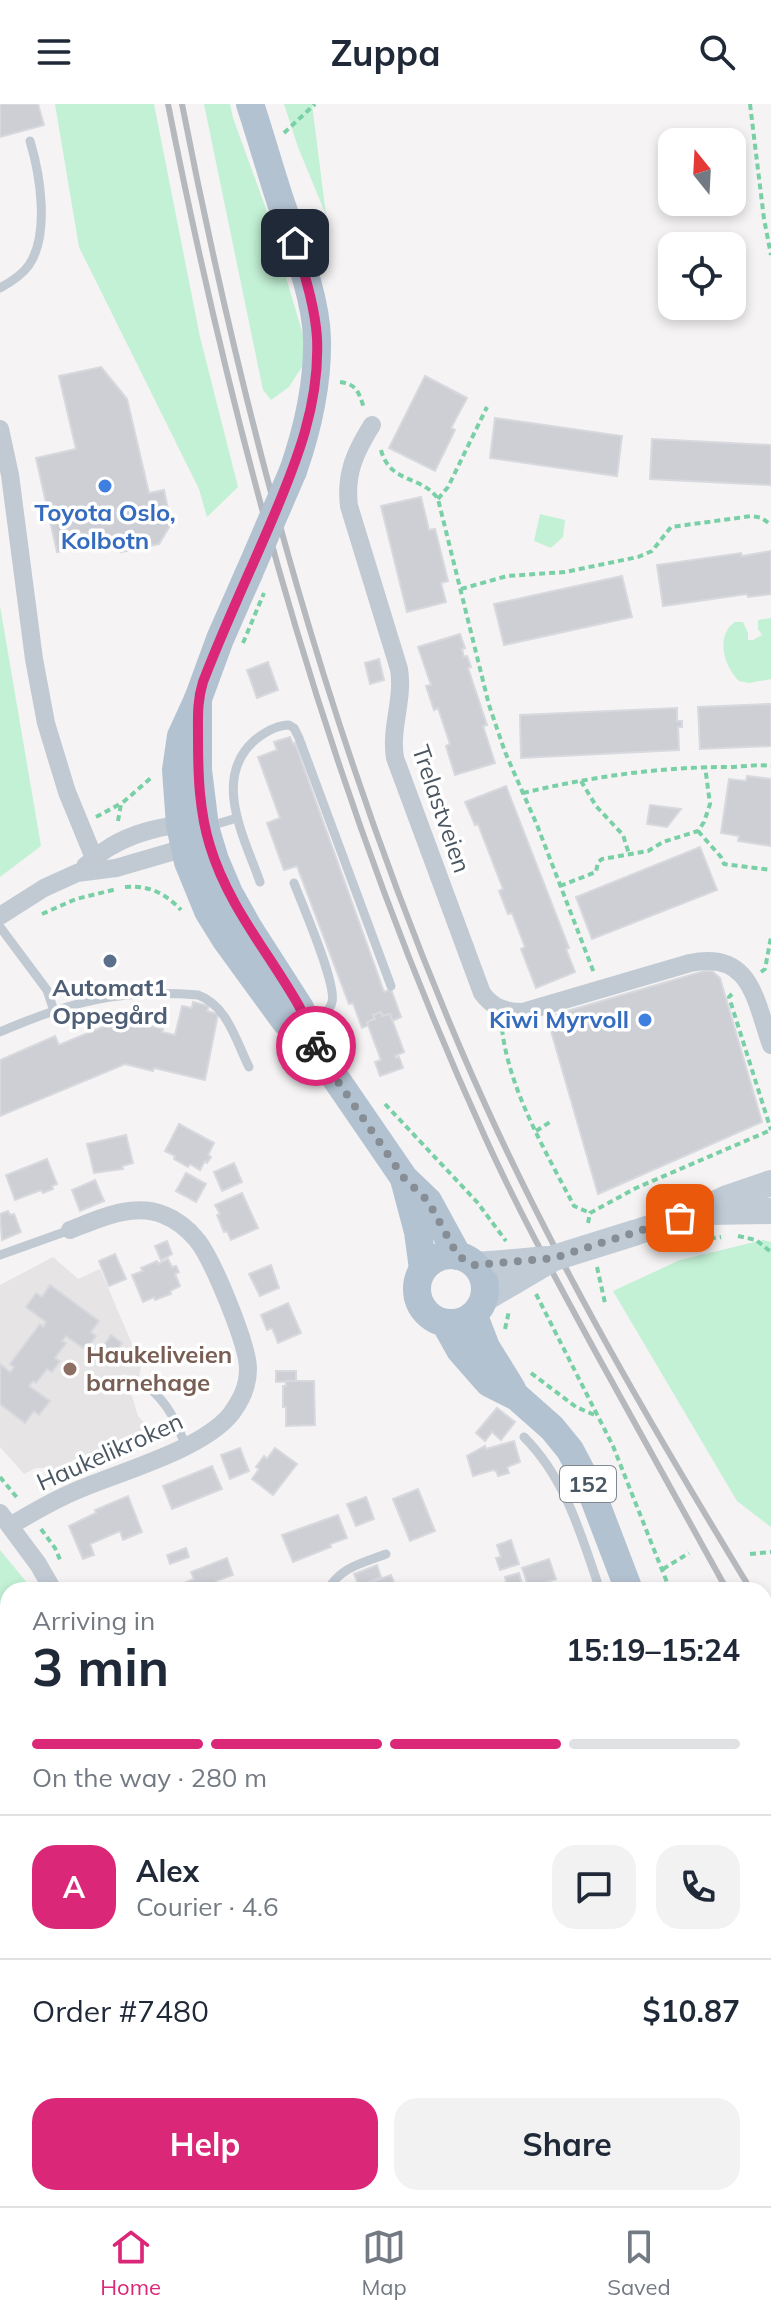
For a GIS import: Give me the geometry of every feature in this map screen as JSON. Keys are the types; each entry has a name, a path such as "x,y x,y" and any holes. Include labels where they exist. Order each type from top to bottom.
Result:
{"main road":[{"name":"152","path":"250,104 308,290 317,336 313,399 293,471 216,648 198,699 198,770 190,832 215,860 248,927 300,1008 303,1030 404,1178 428,1201 467,1260 485,1281 489,1308 486,1347 517,1397"},
{"name":"152","path":"404,1178 418,1232 423,1269 418,1280 420,1302 426,1312 445,1323 460,1350 479,1373 489,1383 517,1397 552,1428 577,1460 626,1582"},
{"path":"423,1269 439,1257 467,1260 554,1258 698,1212 771,1183"},
{"path":"698,1212 771,1211"},
{"path":"445,1323 456,1323 489,1308 554,1258"}],"street":[{"name":"Trelastveien","path":"372,425 353,458 347,492 399,669 400,697 393,732 395,758 476,981 488,1001 508,1011"},
{"path":"0,429 10,475 43,713 67,792 97,864"},
{"path":"97,864 116,868 171,852 190,832"},
{"path":"0,916 44,888 97,864 109,847 122,841 190,832"},
{"path":"508,1011 537,1010 690,963 714,960 725,962 747,981 771,1045"},
{"name":"Haukelikroken","path":"5,1520 186,1447 209,1434 226,1420 243,1395 247,1380 243,1341 207,1255 197,1239 182,1225 154,1212 137,1210 70,1230"},
{"path":"5,1520 48,1582"}],"lane":[{"path":"0,288 29,266 37,249 41,228 39,178 30,141"},
{"path":"260,882 237,818 232,786 248,746 275,728 289,725 294,728 391,986"},
{"path":"190,832 237,818"},
{"path":"294,883 317,943 332,997 328,1010 303,1030"},
{"path":"0,927 47,990 54,1011"},
{"path":"0,1032 54,1011 110,996 134,993 198,995 219,1008 249,1067"},
{"path":"0,1255 70,1230"},
{"path":"148,1387 171,1411 186,1447"},
{"path":"524,1437 538,1451 559,1483 597,1582"},
{"path":"332,1582 346,1569 386,1554"}],"path":[{"path":"284,133 315,104"},
{"path":"750,104 771,255"},
{"path":"487,407 448,487 438,499 489,705 600,991"},
{"path":"460,589 507,576 565,572 638,557 652,551 671,527 752,516 762,518 771,525"},
{"path":"239,652 243,643"},
{"path":"523,793 626,773 705,766 771,766"},
{"path":"560,886 596,872 602,859 648,851 663,842 698,831 710,804 705,766"},
{"path":"94,818 121,804 157,774"},
{"path":"581,781 596,806 623,835 629,854"},
{"path":"118,827 121,804"},
{"path":"698,831 724,864 771,870"},
{"path":"40,916 76,899 136,886 156,890 183,912"},
{"path":"765,969 771,937"},
{"path":"508,1011 502,1026 503,1038 523,1102 574,1206 590,1213"},
{"path":"381,1099 477,1202 510,1246"},
{"path":"536,1131 550,1122"},
{"path":"589,1231 590,1213 636,1188 771,1130"},
{"path":"687,1241 723,1236"},
{"path":"737,1236 756,1240 771,1252"},
{"path":"595,1259 605,1303"},
{"path":"535,1293 598,1417 636,1500 667,1582"},
{"path":"489,1308 506,1319 505,1335"},
{"path":"527,1369 576,1407 598,1417"},
{"path":"750,1554 771,1552"},
{"path":"663,1569 689,1553"}],"shaded area":[{"name":"Haukeliveien barnehage","path":"53,1257 78,1279 100,1269 141,1365 139,1378 122,1374 116,1387 132,1396 138,1416 154,1434 75,1472 45,1476 44,1468 24,1474 0,1447 0,1285"}],"green space":[{"path":"55,104 154,104 200,337 238,487 207,517 199,489 79,247"},
{"path":"204,104 230,104 265,206 303,335 303,365 289,387 271,400 263,390"},
{"path":"284,104 312,104 326,215 298,147"},
{"path":"540,514 565,520 563,537 551,548 534,541"},
{"path":"0,606 41,846 0,877"},
{"path":"771,618 771,679 749,683 739,681 726,660 725,635 735,622 743,622 748,640 753,640 762,635 758,620"},
{"path":"763,1240 771,1242 771,1527 737,1501 613,1291 680,1260"},
{"path":"0,1550 26,1582 0,1582"}],"building":[{"path":"0,104 38,104 44,125 0,137"},
{"path":"101,367 127,399 149,493 164,490 171,524 159,544 121,552 117,538 57,552 36,458 76,449 59,376"},
{"path":"425,376 467,398 451,428 455,430 435,471 389,448"},
{"path":"495,418 622,436 617,476 490,458"},
{"path":"652,439 771,445 771,485 650,479"},
{"path":"421,497 429,530 435,529 448,581 441,583 446,602 407,612 381,506"},
{"path":"771,551 771,594 748,597 747,594 663,606 657,565"},
{"path":"622,576 632,617 504,645 494,604"},
{"path":"460,634 495,763 455,775 446,746 450,744 438,708 434,710 426,686 431,685 418,647"},
{"path":"379,659 384,680 370,684 365,663"},
{"path":"268,662 278,690 257,698 247,670"},
{"path":"771,704 771,746 700,749 698,707"},
{"path":"677,708 677,721 682,721 682,727 678,727 679,750 521,758 520,715"},
{"path":"290,737 295,743 384,992 391,989 401,1017 392,1021 390,1014 382,1016 381,1012 373,1015 375,1019 362,1028 353,1003 349,1004 297,866 284,870 267,823 280,818 258,757 277,750 274,742"},
{"path":"747,776 771,779 771,846 738,841 739,836 721,833 729,779 746,781"},
{"path":"506,786 569,948 566,949 575,972 536,988 521,949 525,947 512,913 508,914 499,891 503,889 478,824 475,825 465,802"},
{"path":"650,805 681,809 667,827 647,824"},
{"path":"700,847 717,890 592,939 576,897"},
{"path":"712,971 720,978 762,1122 598,1194 547,1017"},
{"path":"193,1002 209,1006 207,1011 218,1014 205,1080 125,1064 0,1116 0,1060 55,1036 59,1045 122,1019 175,1035 182,1006 192,1008"},
{"path":"381,1012 382,1016 390,1014 404,1052 395,1056 399,1057 403,1068 380,1076 375,1062 381,1060 367,1022"},
{"path":"179,1124 214,1143 208,1155 211,1157 200,1170 190,1164 188,1167 165,1151"},
{"path":"126,1135 133,1163 122,1166 123,1169 94,1173 87,1144"},
{"path":"47,1159 57,1184 43,1193 41,1190 15,1200 6,1175"},
{"path":"234,1163 242,1182 222,1191 214,1172"},
{"path":"186,1173 206,1184 196,1202 176,1191"},
{"path":"95,1180 104,1201 80,1211 72,1190"},
{"path":"242,1193 258,1228 231,1240 227,1231 224,1232 215,1205"},
{"path":"8,1211 10,1215 14,1214 21,1232 2,1240 0,1214"},
{"path":"167,1241 172,1254 161,1260 155,1246"},
{"path":"115,1254 126,1279 109,1286 99,1261"},
{"path":"168,1259 179,1272 175,1274 180,1286 170,1291 171,1294 143,1302 132,1275 143,1271 141,1268"},
{"path":"271,1265 279,1288 260,1296 249,1274"},
{"path":"50,1285 99,1321 91,1332 96,1336 86,1350 66,1336 62,1341 66,1343 55,1358 60,1361 52,1372 47,1369 36,1383 33,1381 29,1386 50,1401 39,1415 34,1411 25,1423 0,1404 0,1364 10,1372 14,1367 10,1364 40,1324 43,1327 46,1322 26,1307 36,1293 42,1297"},
{"path":"288,1303 301,1333 278,1343 272,1328 267,1330 261,1315"},
{"path":"111,1335 122,1343 113,1356 102,1348"},
{"path":"276,1371 296,1371 296,1381 276,1382"},
{"path":"286,1381 314,1381 315,1425 286,1426 283,1386 286,1386"},
{"path":"497,1408 515,1422 501,1440 492,1432 485,1441 476,1433"},
{"path":"514,1441 520,1462 507,1467 509,1473 498,1476 493,1470 473,1476 467,1456 485,1446 486,1449"},
{"path":"240,1448 249,1471 230,1479 221,1455"},
{"path":"275,1448 297,1464 273,1495 252,1479 264,1456 267,1459"},
{"path":"212,1466 222,1489 172,1509 163,1486"},
{"path":"418,1489 435,1531 410,1541 393,1499"},
{"path":"128,1496 142,1532 123,1540 120,1531 90,1544 94,1555 83,1559 69,1526 96,1513 95,1510"},
{"path":"366,1497 374,1519 356,1526 347,1504"},
{"path":"338,1515 347,1538 293,1562 282,1535"},
{"path":"511,1540 519,1564 500,1570 496,1558 501,1557 497,1545"},
{"path":"186,1548 189,1557 170,1564 167,1555"},
{"path":"227,1558 233,1575 216,1582 186,1582 194,1579 191,1572"},
{"path":"549,1559 556,1579 527,1582 522,1568"},
{"path":"377,1565 381,1577 357,1582 354,1574"},
{"path":"519,1573 521,1582 506,1582 505,1577"},
{"path":"391,1575 394,1582 372,1582"}],"railway":[{"path":"168,104 226,368 260,500 296,630 382,887 431,1013 511,1191 723,1582"},
{"path":"182,104 234,346 297,586 372,821 415,937 493,1122 561,1259 634,1393 746,1582"}],"way so far":[{"path":"316,1046 404,1178 428,1201 458,1256 475,1265 554,1258 680,1218"}],"place":[{"name":"Toyota Oslo, Kolbotn","path":"105,486"},
{"name":"Automat1 Oppegård","path":"110,961"},
{"name":"Kiwi Myrvoll","path":"645,1020"},
{"name":"Haukeliveien barnehage","path":"70,1369"}],"route":[{"path":"295,243 317,336 311,411 293,471 203,682 198,699 197,751 205,827 215,860 238,910 300,1008 316,1046"}]}
